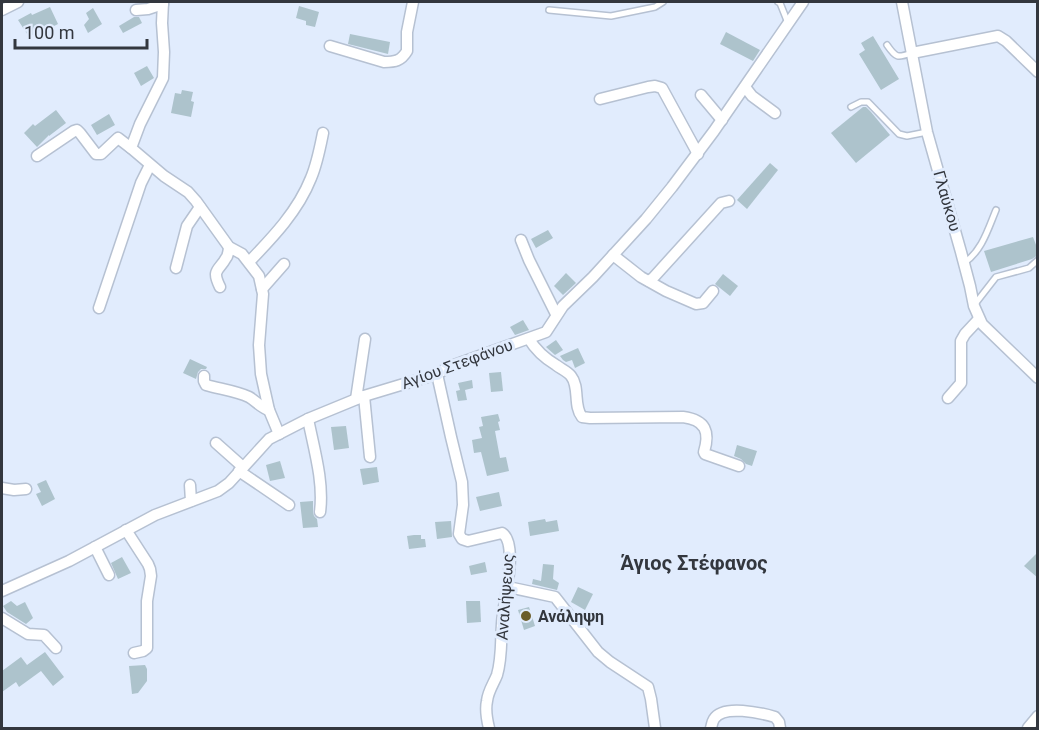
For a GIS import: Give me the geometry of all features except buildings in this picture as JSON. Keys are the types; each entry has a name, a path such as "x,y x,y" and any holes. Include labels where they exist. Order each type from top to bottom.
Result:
{"street":[{"path":"2,10 18,2"},
{"path":"131,148 163,78 164,52 163,2 148,9 136,10"},
{"path":"330,46 384,62 399,61 407,51 407,34 413,2"},
{"name":"Αγίου Στεφάνου","path":"2,591 69,561 155,515 218,491 229,483 266,443 308,419 360,397 437,374 451,366 546,332 556,314 593,278 661,201 698,154 803,2"},
{"name":"Γλαύκου","path":"902,2 927,132 974,306 979,319 986,328 1038,378"},
{"path":"912,53 998,36 1038,72"},
{"path":"600,99 648,87 662,88 698,154"},
{"path":"745,87 752,96 775,113"},
{"path":"700,95 722,120"},
{"path":"37,156 77,130 96,154 101,154 118,138 150,165 188,192 229,247 242,254 249,262 259,276 262,289 261,374 269,410 279,434"},
{"path":"249,262 277,233 307,187 314,171 324,133"},
{"path":"99,308 141,183 150,165"},
{"path":"649,281 721,203 729,201"},
{"path":"176,268 187,226 200,207"},
{"path":"521,240 556,314"},
{"path":"220,287 217,280 218,268 227,257 229,247"},
{"path":"613,255 641,277 696,304 703,303 713,291"},
{"path":"262,289 284,264"},
{"path":"948,398 961,383 961,341 979,319"},
{"path":"365,339 360,397 370,457"},
{"path":"529,339 551,362 572,377 582,417 691,418 697,420 706,430 705,454 740,466"},
{"name":"Αναλήψεως","path":"437,374 462,482 463,505 459,534 462,539 468,541 498,533 505,535 508,541 510,558 500,658 497,675 486,702 489,729"},
{"path":"204,376 206,385 238,393 269,410"},
{"path":"308,419 321,486 320,512"},
{"path":"216,443 241,469 289,505"},
{"path":"190,485 191,501"},
{"path":"2,488 26,489"},
{"path":"126,530 148,564 151,576 147,601 147,648 134,653"},
{"path":"95,547 109,575"},
{"path":"508,587 555,597 598,652 647,686 655,729"},
{"path":"2,618 28,634 45,635 56,648"},
{"path":"711,729 714,719 722,712 730,710 776,717 780,729"},
{"path":"1028,729 1038,716"}],"lane":[{"path":"549,10 611,16 655,7 663,2"},
{"path":"781,2 788,23"},
{"path":"887,45 894,56 900,57 912,53"},
{"path":"851,107 861,102 868,102 900,134 908,136 927,132"},
{"path":"964,263 974,256 981,245 996,210"},
{"path":"974,306 996,277 1029,268 1038,260"}],"place":[{"name":"Ανάληψη","path":"526,616"}],"district":[{"name":"Άγιος Στέφανος","path":"694,563"}]}
